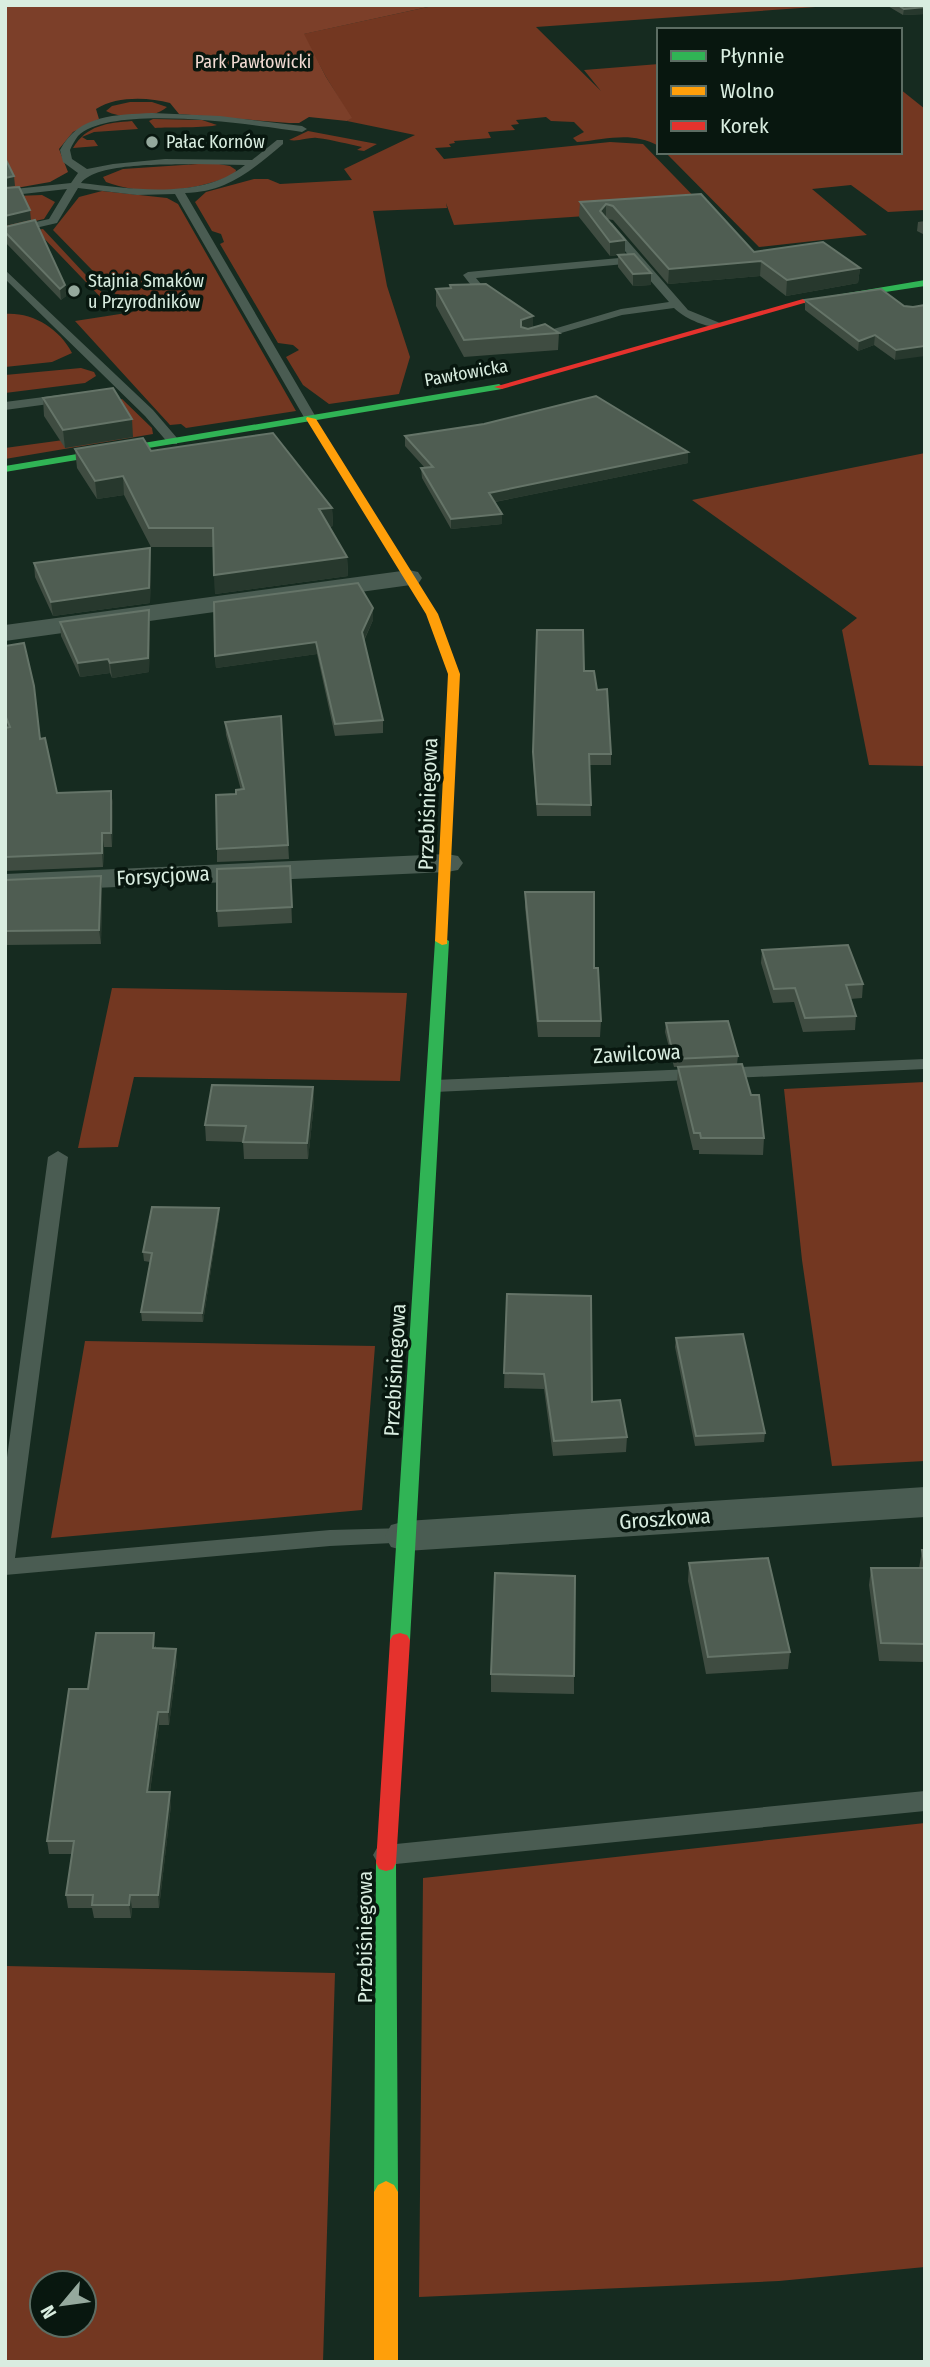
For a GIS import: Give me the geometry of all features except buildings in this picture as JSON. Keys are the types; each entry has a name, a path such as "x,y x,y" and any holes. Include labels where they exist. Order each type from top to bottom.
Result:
{"street":[{"name":"Pawłowicka","path":"5,469 513,385 797,302 925,283"},
{"name":"Przebiśniegowa","path":"311,419 432,614 454,674 435,1086 386,1855 386,2362"},
{"path":"5,633 408,578"},
{"name":"Forsycjowa","path":"5,883 447,863"},
{"name":"Groszkowa","path":"406,1536 925,1502"}],"lane":[{"path":"5,193 76,185 137,192 180,193 229,181 302,129 170,116 107,121 80,130 67,145 67,160 85,173"},
{"path":"5,232 53,221 78,178 85,173 112,167 220,159 255,163"},
{"path":"180,193 311,419"},
{"path":"607,225 684,312 716,325"},
{"path":"485,296 468,275 638,259"},
{"path":"5,273 125,390 173,442"},
{"path":"527,341 621,312 679,304"},
{"path":"112,392 125,390"},
{"path":"5,406 85,395"},
{"name":"Zawilcowa","path":"435,1086 925,1064"},
{"path":"5,1556 58,1157"},
{"path":"5,1567 330,1538 406,1536"},
{"path":"386,1855 925,1801"}],"shaded area":[{"path":"437,5 844,5 536,27 601,91 584,70 657,64 657,145 629,137 577,142 573,138 584,132 574,122 551,121 546,117 516,120 519,124 511,125 515,130 488,132 491,138 454,141 455,143 449,144 451,147 435,148 444,159 610,142 643,144 705,208 454,225 446,203 447,208 373,211 387,286 410,357 399,394 329,404 303,385 286,357 299,350 293,345 278,343 220,244 224,242 221,234 212,231 195,202 206,192 254,179 268,179 280,184 352,180 344,169 415,135 347,121 351,118 303,34"},
{"path":"902,91 925,109 925,210 888,212 851,185 812,189 867,235 759,247 667,154 902,154"},
{"path":"130,102 152,102 167,107 146,116 112,114 106,111 112,106"},
{"path":"202,120 217,125 155,128 149,121"},
{"path":"132,121 138,129 94,132 82,137 98,127"},
{"path":"308,131 377,144 364,151 357,150 362,147 323,139 289,140"},
{"path":"82,137 94,140 98,146 73,148"},
{"path":"213,163 230,166 236,170 235,174 204,185 154,191 121,187 106,182 103,177 123,169"},
{"path":"102,191 167,198 178,204 296,411 186,428 181,424 170,425 75,321 133,312 53,230 79,197"},
{"path":"42,195 55,202 44,219 5,228 5,204 16,196"},
{"path":"43,229 112,303 107,304 36,230"},
{"path":"5,314 25,316 44,323 60,336 72,353 52,362 5,367"},
{"path":"81,368 94,372 96,376 85,383 5,393 5,375"},
{"path":"122,399 152,428 153,434 5,459 5,448 129,431 95,403"},
{"path":"925,453 925,766 869,765 842,630 857,618 692,500"},
{"path":"112,988 407,993 400,1081 134,1077 118,1147 78,1148"},
{"path":"925,1082 925,1461 832,1466 802,1260 784,1089"},
{"path":"85,1341 375,1346 362,1510 51,1538"},
{"path":"925,1823 925,2267 779,2281 419,2297 423,1878"},
{"path":"5,1966 335,1973 323,2362 5,2362"}],"green space":[{"name":"Park Pawłowicki","path":"5,5 437,5 304,34 326,77 352,118 347,121 309,117 299,123 289,123 179,114 170,103 142,99 122,100 96,109 99,119 73,132 59,149 68,172 50,182 5,190"}],"traffic: fast":[{"path":"806,301 925,283"},
{"path":"5,469 499,387"},
{"path":"400,1640 442,941"},
{"path":"386,1863 386,2192"}],"traffic: slow":[{"path":"311,419 432,614 454,674 442,941"},
{"path":"386,2192 386,2362"}],"traffic: jam":[{"path":"499,387 806,301"},
{"path":"386,1863 400,1640"}],"place":[{"name":"Pałac Kornów","path":"152,142"},
{"name":"Stajnia Smaków u Przyrodników","path":"74,291"}]}
